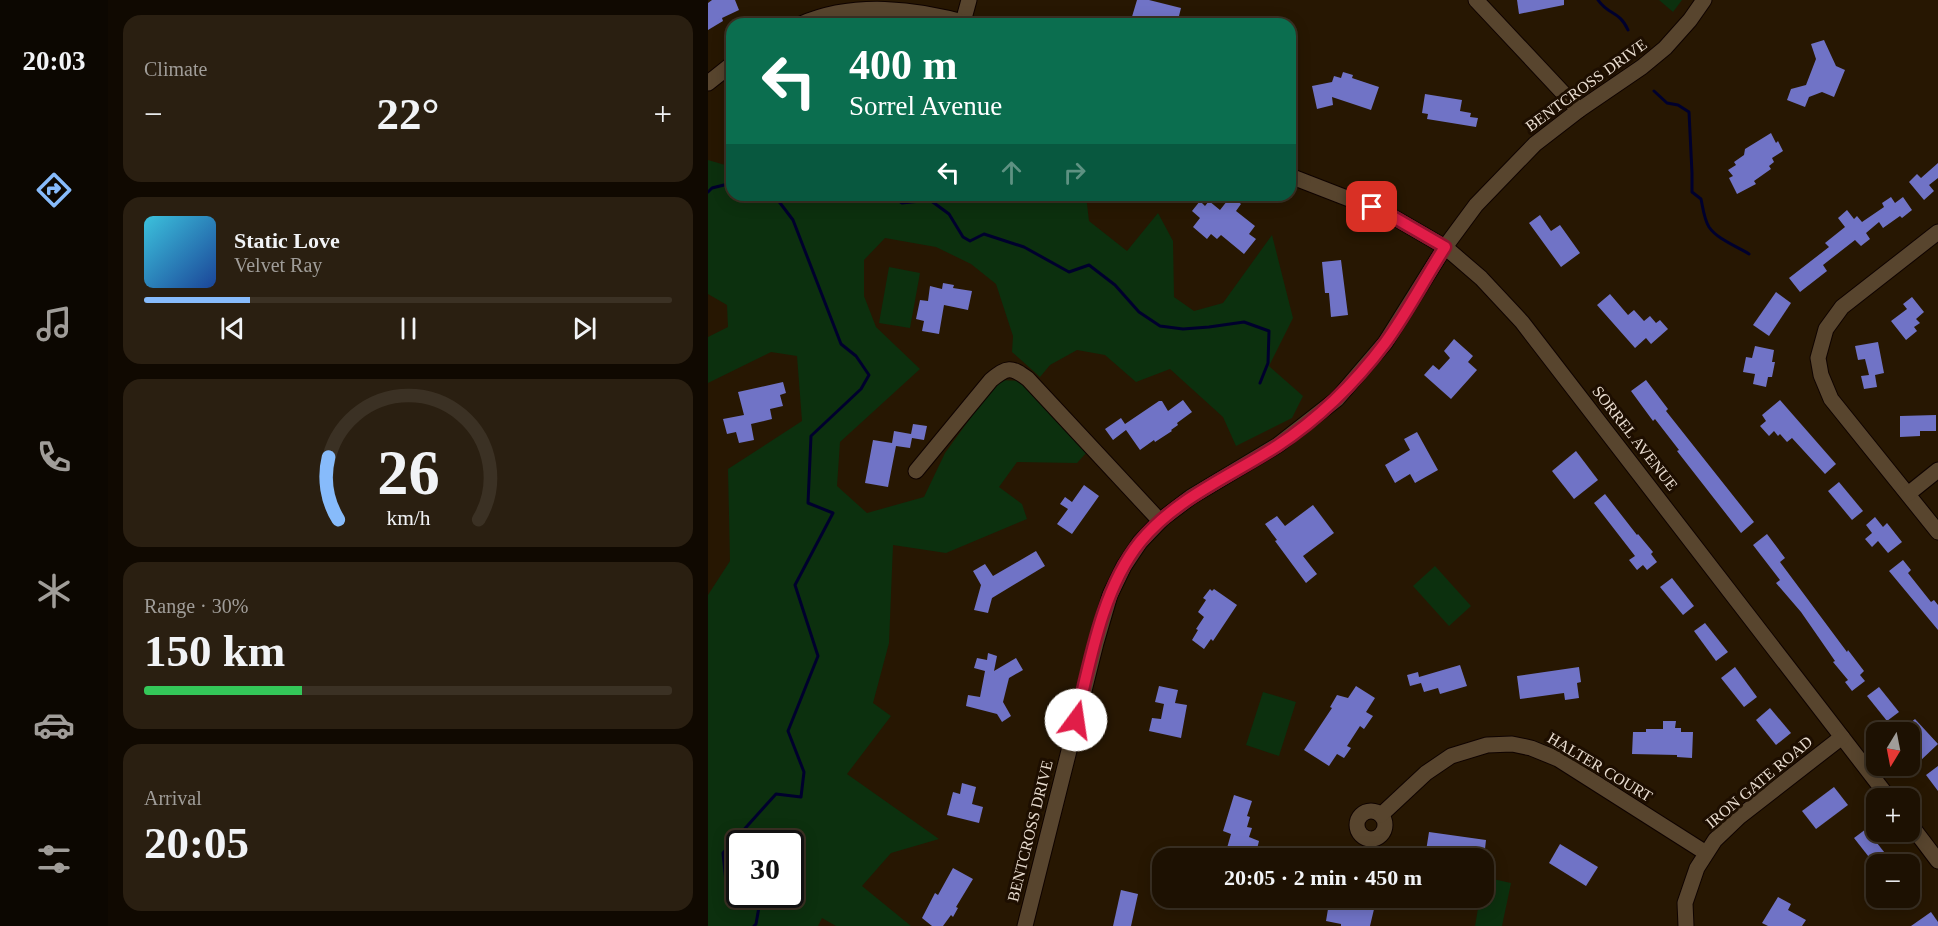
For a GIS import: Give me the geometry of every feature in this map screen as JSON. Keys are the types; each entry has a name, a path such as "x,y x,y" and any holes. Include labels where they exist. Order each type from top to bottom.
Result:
{"street":[{"path":"967,18 969,0"},
{"path":"1476,0 1579,110"},
{"name":"BENTCROSS DRIVE","path":"1025,926 1095,643 1110,595 1124,566 1140,542 1160,521 1191,497 1278,445 1337,399 1385,343 1445,247 1476,205 1535,144 1665,48 1704,0"},
{"path":"822,18 844,12 884,9 947,18"},
{"path":"708,83 726,69"},
{"name":"SORREL AVENUE","path":"1296,178 1388,214 1445,247 1481,278 1522,322 1881,788"},
{"path":"1938,232 1842,307 1826,329 1818,358 1821,375 1831,399 1938,532"},
{"path":"916,471 991,380 1003,370 1010,369 1028,379 1160,521"},
{"path":"1908,494 1938,470"},
{"name":"IRON GATE ROAD","path":"1686,926 1685,903 1697,868 1715,840 1739,818 1842,737"},
{"name":"HALTER COURT","path":"1381,815 1426,773 1451,756 1487,745 1512,744 1532,748 1558,759 1706,853"},
{"path":"1920,837 1938,861"}],"green space":[{"path":"1659,0 1682,0 1673,12"},
{"path":"708,160 726,165 726,201 1087,201 1089,221 1127,251 1158,213 1173,241 1174,297 1194,311 1223,303 1272,235 1293,318 1269,366 1303,396 1292,418 1236,446 1223,417 1170,369 1136,382 1105,355 1077,350 1050,365 1040,377 1012,352 1013,336 996,284 971,264 936,247 885,238 864,260 864,296 876,327 920,369 840,442 837,486 867,513 924,497 945,453 998,380 1021,381 1088,451 1077,463 1017,462 999,487 1022,504 1027,519 946,553 893,545 889,643 873,703 891,716 847,774 939,839 891,853 862,886 911,926 836,926 822,918 818,926 708,926 708,595 730,561 728,469 802,421 797,356 771,352 708,383 708,337 728,327 727,305 708,294"},
{"path":"889,267 920,273 910,328 879,323"},
{"path":"1435,566 1471,606 1449,626 1413,586"},
{"path":"1263,692 1296,702 1279,756 1246,745"},
{"path":"1494,879 1511,883 1502,926 1475,926 1478,908 1494,908"}],"building":[{"path":"712,0 735,0 739,10 722,18 723,21 708,30 708,3"},
{"path":"1137,0 1149,0 1181,8 1178,18 1132,18"},
{"path":"1517,0 1564,0 1564,5 1519,14"},
{"path":"1824,40 1836,66 1845,70 1834,97 1822,92 1809,97 1805,107 1787,100 1791,89 1806,85 1816,59 1811,44"},
{"path":"1343,72 1353,75 1352,78 1379,87 1371,110 1332,97 1333,105 1317,109 1312,86 1332,82 1334,76 1341,78"},
{"path":"1425,94 1462,100 1460,111 1471,113 1470,117 1478,118 1476,127 1427,119 1428,114 1422,113"},
{"path":"1771,133 1783,151 1772,158 1774,162 1769,166 1771,169 1754,181 1756,184 1737,194 1729,178 1733,176 1728,170 1736,165 1734,162 1744,155 1745,149"},
{"path":"1938,163 1938,178 1929,185 1934,191 1924,200 1909,182 1917,174 1921,178"},
{"path":"1891,197 1895,203 1903,197 1912,210 1883,228 1879,222 1866,233 1870,239 1861,246 1855,240 1823,265 1827,271 1800,292 1789,278 1829,247 1825,243 1845,227 1838,218 1847,210 1854,219 1857,216 1862,222 1884,207 1882,203"},
{"path":"1200,201 1205,206 1209,201 1220,210 1227,201 1237,201 1241,204 1236,211 1255,226 1249,234 1256,239 1244,254 1221,235 1217,239 1211,234 1207,239 1193,227 1200,218 1192,211"},
{"path":"1540,215 1551,231 1560,225 1580,253 1561,267 1529,223"},
{"path":"1341,260 1348,315 1331,317 1329,293 1325,293 1322,262"},
{"path":"943,283 954,285 953,288 972,291 968,310 944,305 939,334 922,331 924,321 916,319 920,300 928,301 930,286 942,289"},
{"path":"1776,292 1791,303 1769,336 1753,325"},
{"path":"1610,294 1628,315 1634,310 1644,321 1650,316 1656,323 1660,320 1668,329 1651,344 1646,338 1635,348 1597,305"},
{"path":"1912,297 1924,312 1916,319 1920,323 1914,327 1917,331 1906,340 1891,321 1907,309 1903,304"},
{"path":"1454,339 1473,356 1468,362 1477,370 1451,399 1424,375 1433,365 1439,370 1450,358 1444,351"},
{"path":"1878,342 1884,373 1875,375 1877,387 1864,389 1861,376 1869,375 1865,359 1858,360 1855,346"},
{"path":"1755,346 1774,350 1772,362 1775,362 1772,377 1768,377 1766,387 1753,384 1755,374 1743,372 1746,357 1752,358"},
{"path":"1646,380 1668,409 1666,411 1754,522 1741,533 1655,419 1653,421 1631,391"},
{"path":"783,382 786,393 780,395 783,406 770,409 772,419 751,424 754,440 739,443 736,432 727,434 723,419 744,415 738,392"},
{"path":"1183,400 1192,412 1177,423 1178,425 1172,431 1140,450 1126,430 1113,440 1105,429 1121,418 1125,424 1159,401 1162,401 1168,411"},
{"path":"1780,400 1836,464 1825,474 1792,438 1787,442 1774,431 1769,436 1760,426 1766,421 1762,415"},
{"path":"1936,415 1936,431 1920,431 1920,436 1900,437 1900,416"},
{"path":"913,424 927,426 924,440 912,438 910,448 896,446 888,487 865,483 873,440 892,443 894,431 911,434"},
{"path":"1417,432 1438,470 1415,483 1410,474 1395,483 1385,465 1410,450 1404,439"},
{"path":"1576,451 1598,480 1574,499 1552,471"},
{"path":"1839,482 1863,511 1852,520 1828,491"},
{"path":"1084,485 1099,496 1072,534 1057,524 1068,509 1060,504 1065,497 1072,502"},
{"path":"1605,494 1653,552 1651,554 1657,562 1647,570 1643,565 1637,570 1629,560 1635,556 1594,503"},
{"path":"1313,505 1334,533 1303,556 1317,574 1306,583 1265,524 1277,516 1285,526"},
{"path":"1875,517 1883,527 1887,523 1902,542 1888,553 1878,541 1872,547 1865,539 1872,533 1866,525"},
{"path":"1767,534 1785,558 1780,562 1847,652 1848,650 1864,671 1860,675 1865,681 1852,691 1845,682 1848,680 1833,662 1835,661 1801,612 1776,583 1780,580 1753,545"},
{"path":"1036,551 1045,566 992,598 988,613 974,610 981,585 973,571 985,564 993,576"},
{"path":"1903,560 1911,570 1908,573 1931,602 1934,600 1938,605 1938,630 1889,571"},
{"path":"1672,578 1694,606 1683,615 1660,587"},
{"path":"1210,589 1212,591 1214,589 1237,605 1213,641 1211,639 1204,649 1192,640 1204,617 1198,612 1206,600 1203,598"},
{"path":"1705,623 1728,652 1716,661 1694,631"},
{"path":"988,653 997,656 994,671 1016,658 1023,670 1009,678 1003,702 1011,716 1002,722 997,714 966,706 968,695 980,697 985,671 974,668 977,658 987,660"},
{"path":"1460,665 1467,686 1440,694 1438,688 1424,692 1421,683 1410,686 1407,675 1418,672 1419,677"},
{"path":"1579,667 1581,682 1577,683 1579,698 1565,700 1564,693 1520,699 1517,676"},
{"path":"1735,667 1757,697 1744,707 1721,678"},
{"path":"1159,686 1178,690 1175,703 1187,705 1181,738 1149,731 1152,718 1161,719 1164,704 1155,702"},
{"path":"1356,686 1375,698 1366,712 1373,716 1364,729 1360,726 1347,746 1351,748 1344,758 1337,754 1329,766 1304,750 1332,708 1330,707 1337,695 1348,698"},
{"path":"1879,687 1899,712 1887,721 1867,696"},
{"path":"1770,708 1791,733 1776,745 1756,720"},
{"path":"1663,721 1676,721 1675,728 1681,728 1681,732 1693,732 1692,758 1677,757 1677,755 1632,754 1633,732 1663,729"},
{"path":"1920,724 1938,744 1920,761"},
{"path":"1938,766 1938,791 1926,775"},
{"path":"962,783 976,787 972,804 983,807 979,823 947,815 953,792 960,794"},
{"path":"1834,787 1848,805 1816,829 1802,811"},
{"path":"1234,795 1252,801 1247,816 1250,817 1247,827 1252,828 1249,837 1259,841 1257,848 1227,848 1231,834 1223,831"},
{"path":"1866,829 1866,842 1876,842 1886,854 1867,854 1854,838"},
{"path":"1429,832 1486,840 1485,848 1426,848"},
{"path":"1560,844 1598,867 1586,886 1549,863"},
{"path":"953,868 973,879 956,907 958,908 953,917 951,915 943,926 932,926 922,918 935,893 938,895"},
{"path":"1121,890 1138,894 1131,926 1113,926"},
{"path":"1778,897 1791,904 1788,910 1806,920 1802,926 1768,926 1762,923"},
{"path":"1328,908 1374,908 1370,926 1341,926 1341,924 1326,921"},
{"path":"1931,912 1938,926 1911,926"}],"waterway":[{"path":"1598,0 1606,9 1621,19 1628,30"},
{"path":"1654,91 1667,103 1678,105 1689,112 1692,192 1701,199 1709,227 1722,239 1749,254"},
{"path":"708,192 712,188 726,184"},
{"path":"744,830 776,794 801,797 804,772 788,731 818,656 795,585 833,513 808,503 811,436 861,389 869,375 856,356 841,344 793,220 779,201"},
{"path":"899,201 902,203 921,201"},
{"path":"931,201 949,214 963,237 970,241 984,234 1024,247 1069,272 1089,265 1115,285 1139,312 1160,326 1183,329 1244,322 1269,331 1268,363 1260,383"},
{"path":"726,850 723,853 726,882"},
{"path":"754,926 759,908"}],"route":[{"path":"1076,720 1095,643 1110,595 1124,566 1140,542 1162,519 1191,497 1278,445 1337,399 1385,343 1445,247 1372,207"}]}
